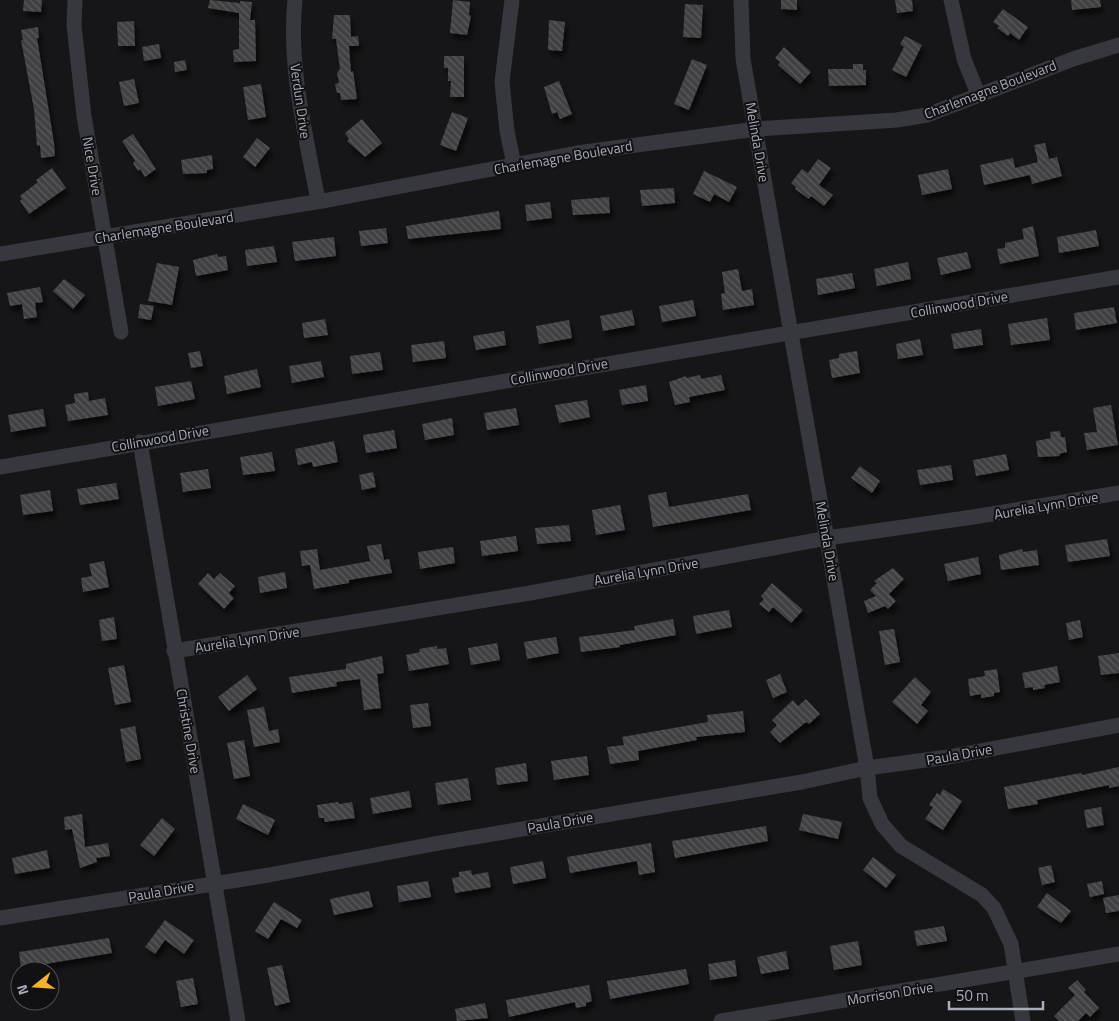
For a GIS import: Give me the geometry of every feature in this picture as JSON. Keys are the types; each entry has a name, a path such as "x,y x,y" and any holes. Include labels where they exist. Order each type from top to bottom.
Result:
{"street":[{"name":"Nice Drive","path":"75,0 74,25 79,80 121,332"},
{"name":"Verdun Drive","path":"295,0 293,32 297,80 318,201"},
{"path":"512,0 502,82 507,131 514,166"},
{"name":"Melinda Drive","path":"741,0 743,59 868,768 870,798 882,824 901,846 982,895 994,908 1011,944 1023,1021"},
{"path":"950,0 964,59 978,94"},
{"name":"Charlemagne Boulevard","path":"0,254 318,201 577,153 756,129 896,120 927,115 1073,58 1119,45"},
{"name":"Collinwood Drive","path":"0,467 1119,277"},
{"name":"Christine Drive","path":"140,442 174,651 216,882 238,1021"},
{"name":"Aurelia Lynn Drive","path":"174,651 530,593 827,538 1119,493"},
{"name":"Paula Drive","path":"0,918 268,875 439,842 802,782 868,768 948,757 1119,725"},
{"name":"Morrison Drive","path":"721,1021 1119,954"}],"building":[{"path":"24,0 42,0 41,12 23,11"},
{"path":"210,0 240,3 240,1 252,2 250,20 255,20 256,61 234,62 233,50 239,49 239,13 208,8"},
{"path":"453,0 470,2 469,15 471,16 467,35 450,33"},
{"path":"781,0 797,0 797,10 781,9"},
{"path":"895,0 912,0 913,11 897,13"},
{"path":"1071,0 1100,0 1101,7 1072,10"},
{"path":"685,4 703,5 701,38 683,37"},
{"path":"1003,9 1028,27 1019,40 1010,33 1008,36 997,28 999,26 993,22"},
{"path":"334,15 350,15 351,37 358,36 359,46 349,46 351,72 353,71 357,99 341,100 340,93 337,93 335,84 339,83 337,73 340,69 336,39 332,39"},
{"path":"549,20 565,22 562,51 548,50"},
{"path":"134,21 135,46 118,46 117,22"},
{"path":"38,27 39,38 37,38 55,156 41,158 40,145 37,146 34,109 21,40 23,40 21,30"},
{"path":"905,36 922,45 906,77 892,70 904,47 900,44"},
{"path":"159,44 161,58 144,61 142,47"},
{"path":"784,47 811,72 800,84 778,65 780,62 775,58"},
{"path":"444,56 464,56 464,97 450,97 451,81 448,81 448,68 444,68"},
{"path":"692,59 707,65 689,110 674,104"},
{"path":"185,60 187,70 175,72 174,62"},
{"path":"853,64 863,64 863,70 866,70 866,85 829,86 828,69 853,69"},
{"path":"134,79 139,103 124,106 119,82"},
{"path":"559,81 572,114 560,119 557,112 552,114 544,87"},
{"path":"261,84 266,117 248,120 243,87"},
{"path":"452,112 468,118 456,151 440,145"},
{"path":"362,119 382,143 365,157 347,141 349,139 345,133"},
{"path":"133,134 156,169 145,177 140,169 138,171 133,163 135,161 122,141"},
{"path":"257,138 270,148 255,167 243,157"},
{"path":"1045,143 1049,159 1057,157 1062,176 1032,184 1030,175 984,185 980,165 1013,158 1015,168 1038,162 1034,145"},
{"path":"212,155 213,169 207,170 207,173 183,174 181,160"},
{"path":"818,159 831,168 819,185 833,195 824,206 811,196 809,199 795,189 796,187 791,183 802,169 808,173"},
{"path":"52,168 66,188 29,214 20,201 22,199 20,196 38,182 36,180"},
{"path":"948,169 952,189 922,195 918,175"},
{"path":"704,171 737,187 729,202 714,194 710,202 693,194"},
{"path":"674,188 675,203 642,206 640,190"},
{"path":"609,197 610,213 573,215 571,200"},
{"path":"550,202 552,218 527,221 525,205"},
{"path":"499,211 501,229 408,239 406,226"},
{"path":"1033,226 1039,256 1000,264 997,249 1005,248 1005,243 1024,239 1022,229"},
{"path":"386,228 388,243 361,246 359,231"},
{"path":"1096,230 1099,246 1059,253 1057,237"},
{"path":"334,237 336,256 295,261 292,242"},
{"path":"274,246 277,262 247,266 245,250"},
{"path":"967,252 971,268 941,275 937,258"},
{"path":"217,254 218,257 226,256 228,270 196,276 193,260"},
{"path":"908,262 911,279 877,286 874,269"},
{"path":"157,263 179,267 172,305 148,301"},
{"path":"738,269 742,291 752,289 754,305 723,310 721,294 725,293 722,272"},
{"path":"852,273 855,288 818,295 816,279"},
{"path":"64,279 85,295 73,309 53,291"},
{"path":"40,287 43,302 35,303 37,317 24,319 22,304 10,306 7,293"},
{"path":"693,300 696,316 662,322 659,306"},
{"path":"140,304 154,306 151,320 138,318"},
{"path":"1114,307 1117,323 1076,330 1074,313"},
{"path":"632,310 635,325 603,331 600,316"},
{"path":"1047,318 1050,340 1011,345 1008,324"},
{"path":"325,319 328,335 304,338 302,323"},
{"path":"569,320 572,338 539,344 536,326"},
{"path":"981,329 983,345 954,349 951,334"},
{"path":"504,331 506,345 476,350 473,336"},
{"path":"920,339 923,355 898,359 896,344"},
{"path":"444,341 446,358 413,362 411,345"},
{"path":"200,351 203,366 191,368 188,353"},
{"path":"857,351 860,373 832,378 829,360 839,358 839,354"},
{"path":"380,352 383,370 352,374 350,356"},
{"path":"321,361 324,377 292,383 289,366"},
{"path":"257,369 261,387 227,394 224,376"},
{"path":"700,375 701,379 721,375 725,390 689,397 690,402 675,405 669,382 686,376 686,378"},
{"path":"191,381 195,399 158,406 155,387"},
{"path":"646,385 648,401 622,405 619,390"},
{"path":"88,392 89,401 105,398 108,415 68,421 65,405 75,403 74,394"},
{"path":"587,400 590,417 559,423 555,405"},
{"path":"1111,405 1118,445 1087,450 1084,433 1097,432 1093,408"},
{"path":"516,408 519,425 487,430 484,413"},
{"path":"43,409 46,426 11,432 8,415"},
{"path":"452,418 454,435 425,440 422,424"},
{"path":"394,430 397,448 366,453 363,435"},
{"path":"1060,431 1061,437 1065,437 1067,452 1059,454 1060,456 1038,457 1036,441 1051,438 1050,432"},
{"path":"334,441 338,462 313,467 312,462 298,465 295,449"},
{"path":"272,452 275,471 243,475 240,457"},
{"path":"1006,454 1009,470 976,476 973,460"},
{"path":"951,465 953,480 920,485 917,470"},
{"path":"860,466 880,481 872,493 851,478"},
{"path":"208,469 211,488 183,492 180,473"},
{"path":"373,472 376,487 362,490 359,475"},
{"path":"116,483 119,499 80,505 77,489"},
{"path":"50,490 53,511 23,515 20,495"},
{"path":"666,492 669,507 748,494 751,510 653,527 648,495"},
{"path":"620,505 625,530 596,535 592,510"},
{"path":"569,525 571,541 537,544 535,528"},
{"path":"516,536 518,551 482,556 480,541"},
{"path":"1107,539 1110,556 1068,562 1065,545"},
{"path":"381,544 384,560 389,559 392,573 349,580 349,583 314,589 310,565 302,566 300,551 317,549 320,570 370,561 367,546"},
{"path":"453,547 455,563 420,569 418,552"},
{"path":"1022,549 1023,552 1037,550 1039,565 1001,570 999,555"},
{"path":"978,557 981,574 948,581 944,564"},
{"path":"104,561 109,587 83,592 81,578 92,576 89,564"},
{"path":"893,568 904,579 889,594 896,601 888,609 885,606 868,613 864,601 876,596 870,590 877,583 874,581"},
{"path":"285,572 287,588 260,593 258,577"},
{"path":"208,573 214,579 220,573 235,586 229,593 234,598 224,609 198,584"},
{"path":"772,583 803,610 791,623 773,607 769,612 759,604 764,599 761,596"},
{"path":"729,610 732,627 696,634 693,616"},
{"path":"114,617 117,639 102,641 99,620"},
{"path":"673,619 676,635 620,645 620,647 581,652 579,637 635,630 634,626"},
{"path":"1080,620 1083,637 1069,640 1066,623"},
{"path":"894,629 900,662 885,665 879,631"},
{"path":"556,637 559,653 527,659 524,642"},
{"path":"497,643 500,660 471,665 468,648"},
{"path":"437,646 437,649 446,648 449,664 409,671 406,655 420,652 419,649"},
{"path":"1119,653 1119,673 1101,675 1098,656"},
{"path":"382,656 384,673 377,674 381,708 364,710 360,679 336,682 337,686 292,693 289,677 346,669 346,664"},
{"path":"124,665 131,702 115,705 108,668"},
{"path":"1057,666 1060,682 1044,685 1045,688 1033,690 1033,687 1025,688 1022,673"},
{"path":"997,669 1000,692 994,693 994,696 981,698 981,694 970,696 968,679 985,676 984,671"},
{"path":"780,674 787,692 773,698 766,680"},
{"path":"247,675 257,689 229,711 218,697"},
{"path":"915,677 931,692 921,705 928,711 917,724 892,702"},
{"path":"806,699 820,714 809,724 806,722 780,743 770,732 777,725 772,720 793,700 798,706"},
{"path":"428,703 431,726 413,728 410,705"},
{"path":"264,707 269,731 278,729 280,742 254,747 247,710"},
{"path":"743,711 745,732 696,737 697,740 638,751 639,760 610,764 607,747 624,745 622,737 708,722 707,715"},
{"path":"135,726 141,759 126,762 120,729"},
{"path":"244,740 250,776 234,779 227,743"},
{"path":"587,756 589,775 554,780 551,761"},
{"path":"526,763 528,781 497,785 495,768"},
{"path":"1119,767 1119,786 1109,788 1109,785 1037,800 1038,804 1008,809 1004,787 1081,773 1082,775"},
{"path":"468,778 471,800 438,805 435,783"},
{"path":"943,789 962,801 943,830 925,819 933,807 929,805 937,793 940,795"},
{"path":"409,791 412,807 373,814 370,798"},
{"path":"338,802 339,804 352,802 355,818 325,822 324,818 319,818 317,805"},
{"path":"243,804 275,820 268,835 236,819"},
{"path":"1101,807 1104,825 1087,828 1084,810"},
{"path":"82,814 85,847 108,843 110,856 96,858 97,862 80,868 72,829 65,830 64,817"},
{"path":"803,814 842,822 838,839 799,830"},
{"path":"162,818 175,829 154,856 140,845"},
{"path":"766,826 768,841 675,858 672,841"},
{"path":"651,843 655,872 639,875 637,861 570,873 567,857"},
{"path":"47,850 50,868 15,874 12,858"},
{"path":"873,857 896,875 886,888 863,870"},
{"path":"543,861 546,878 513,884 510,867"},
{"path":"1051,865 1055,882 1042,885 1038,868"},
{"path":"471,870 472,875 488,872 491,887 455,893 452,878 459,877 459,872"},
{"path":"428,881 431,897 399,902 397,886"},
{"path":"1102,881 1104,894 1090,897 1087,884"},
{"path":"369,891 373,907 334,915 330,899"},
{"path":"1047,893 1071,911 1061,923 1037,907"},
{"path":"1119,895 1119,911 1106,913 1103,898"},
{"path":"274,902 302,920 297,928 281,919 268,939 255,931"},
{"path":"165,920 194,940 184,954 165,940 155,954 145,947"},
{"path":"944,926 947,941 917,946 914,931"},
{"path":"109,938 112,953 60,962 20,961 19,952"},
{"path":"858,941 862,965 834,970 830,946"},
{"path":"786,951 789,969 761,974 757,957"},
{"path":"735,960 737,976 710,980 708,964"},
{"path":"282,965 290,1002 275,1006 267,968"},
{"path":"686,969 689,984 610,999 607,981"},
{"path":"193,978 198,1004 181,1007 176,981"},
{"path":"1077,980 1086,990 1084,992 1099,1008 1090,1017 1086,1013 1078,1021 1059,1021 1054,1016 1075,995 1068,988"},
{"path":"589,985 592,1001 586,1003 586,1006 576,1008 575,1002 509,1017 506,1000"},
{"path":"485,1003 488,1018 457,1021 455,1009"}]}
